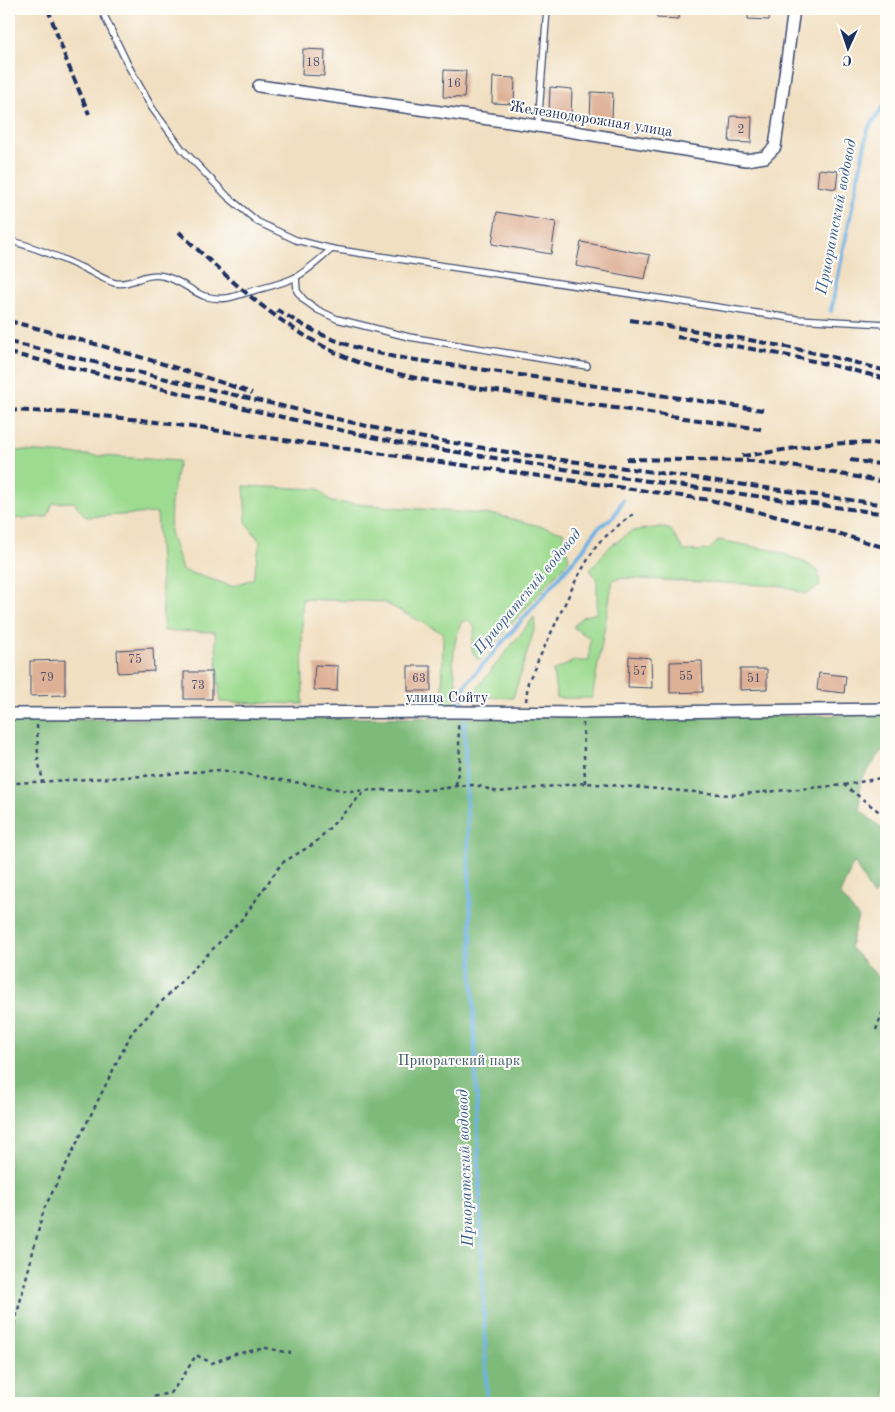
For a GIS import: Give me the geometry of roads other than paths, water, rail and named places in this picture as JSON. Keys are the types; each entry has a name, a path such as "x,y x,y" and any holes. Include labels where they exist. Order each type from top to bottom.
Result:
{"street":[{"name":"Железнодорожная улица","path":"259,86 538,126 746,160 765,157 775,146 794,9"},
{"name":"улица Сойту","path":"9,714 583,713 886,709"}],"lane":[{"path":"101,9 129,67 152,108 182,149 228,197 258,222 296,240 332,249 797,319 886,324"},
{"path":"538,126 547,9"},
{"path":"9,240 40,250 113,282 121,284 150,275 161,276 175,279 204,296 219,298 229,298 296,277 332,249"},
{"path":"296,277 297,291 304,300 318,310 338,319 409,337 587,366"}],"waterway":[{"name":"Приоратский водовод","path":"831,311 868,129 886,103"},
{"name":"Приоратский водовод","path":"463,704 462,693 466,684 582,551 597,529 614,516 623,500"},
{"name":"Приоратский водовод","path":"464,721 487,1403"}],"railway":[{"path":"48,9 67,62 89,114"},
{"path":"179,232 236,284 276,316 320,344 365,365 434,382 761,429"},
{"path":"277,310 310,329 337,341 395,357 763,410"},
{"path":"630,320 791,348 886,371"},
{"path":"9,321 131,354 252,393"},
{"path":"677,337 782,355 886,379"},
{"path":"9,342 401,434 531,456 886,505"},
{"path":"9,353 400,443 576,471 886,514"},
{"path":"9,410 73,413 142,420 710,500 810,525 886,548"},
{"path":"742,456 832,444 868,443 886,445"},
{"path":"626,459 752,461 886,482"},
{"path":"850,460 886,465"}],"park label":[{"name":"Приоратский парк","path":"459,1061"}]}
